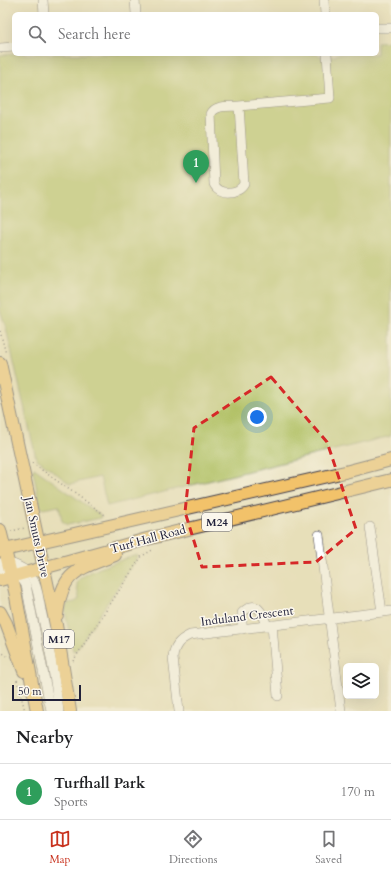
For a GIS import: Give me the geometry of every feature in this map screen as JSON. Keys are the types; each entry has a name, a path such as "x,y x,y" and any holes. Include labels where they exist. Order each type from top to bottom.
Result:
{"main road":[{"name":"Jan Smuts Drive","path":"0,364 56,625 70,711"},
{"name":"Turf Hall Road","path":"2,550 346,472 391,460"},
{"name":"Turf Hall Road","path":"9,572 44,568 146,539 391,480"},
{"path":"4,531 2,550 9,572 37,711"},
{"path":"56,625 60,593 71,576 82,568 125,551 146,539"},
{"path":"0,612 6,623 35,698"}],"street":[{"path":"43,0 44,12"},
{"path":"135,0 136,12"},
{"path":"324,0 325,12"},
{"path":"379,28 391,28"},
{"path":"0,48 12,47"},
{"path":"239,106 244,184 241,189 235,191 222,191 214,184 212,111 216,108 330,98 327,56"},
{"path":"370,527 386,611"},
{"path":"319,535 328,618 341,711"},
{"path":"9,572 22,578 26,585 51,711"},
{"path":"9,572 36,584 48,638 59,711"},
{"path":"242,629 242,613 247,609 254,607 260,609 269,625 278,696"},
{"name":"Induland Crescent","path":"179,711 173,658 174,649 178,642 190,635 386,611"}],"path":[{"path":"29,460 109,518"},
{"path":"4,531 26,528"},
{"path":"73,661 138,561 142,556 154,549 143,552"}],"highlighted area":[{"path":"271,377 327,442 356,529 316,562 202,567 185,512 194,428"}],"green space":[{"path":"391,41 391,436 107,506 100,477 70,484 36,458 6,328 0,310 0,55 379,56 379,42"},
{"path":"34,468 100,515 101,518 67,525 62,521 59,506 43,509 40,506 33,471"},
{"path":"137,555 138,557 76,650 73,651 65,611 68,603 75,602 79,599 77,588 78,581 95,570"}],"place":[{"name":"Turfhall Park","path":"196,183"}]}
